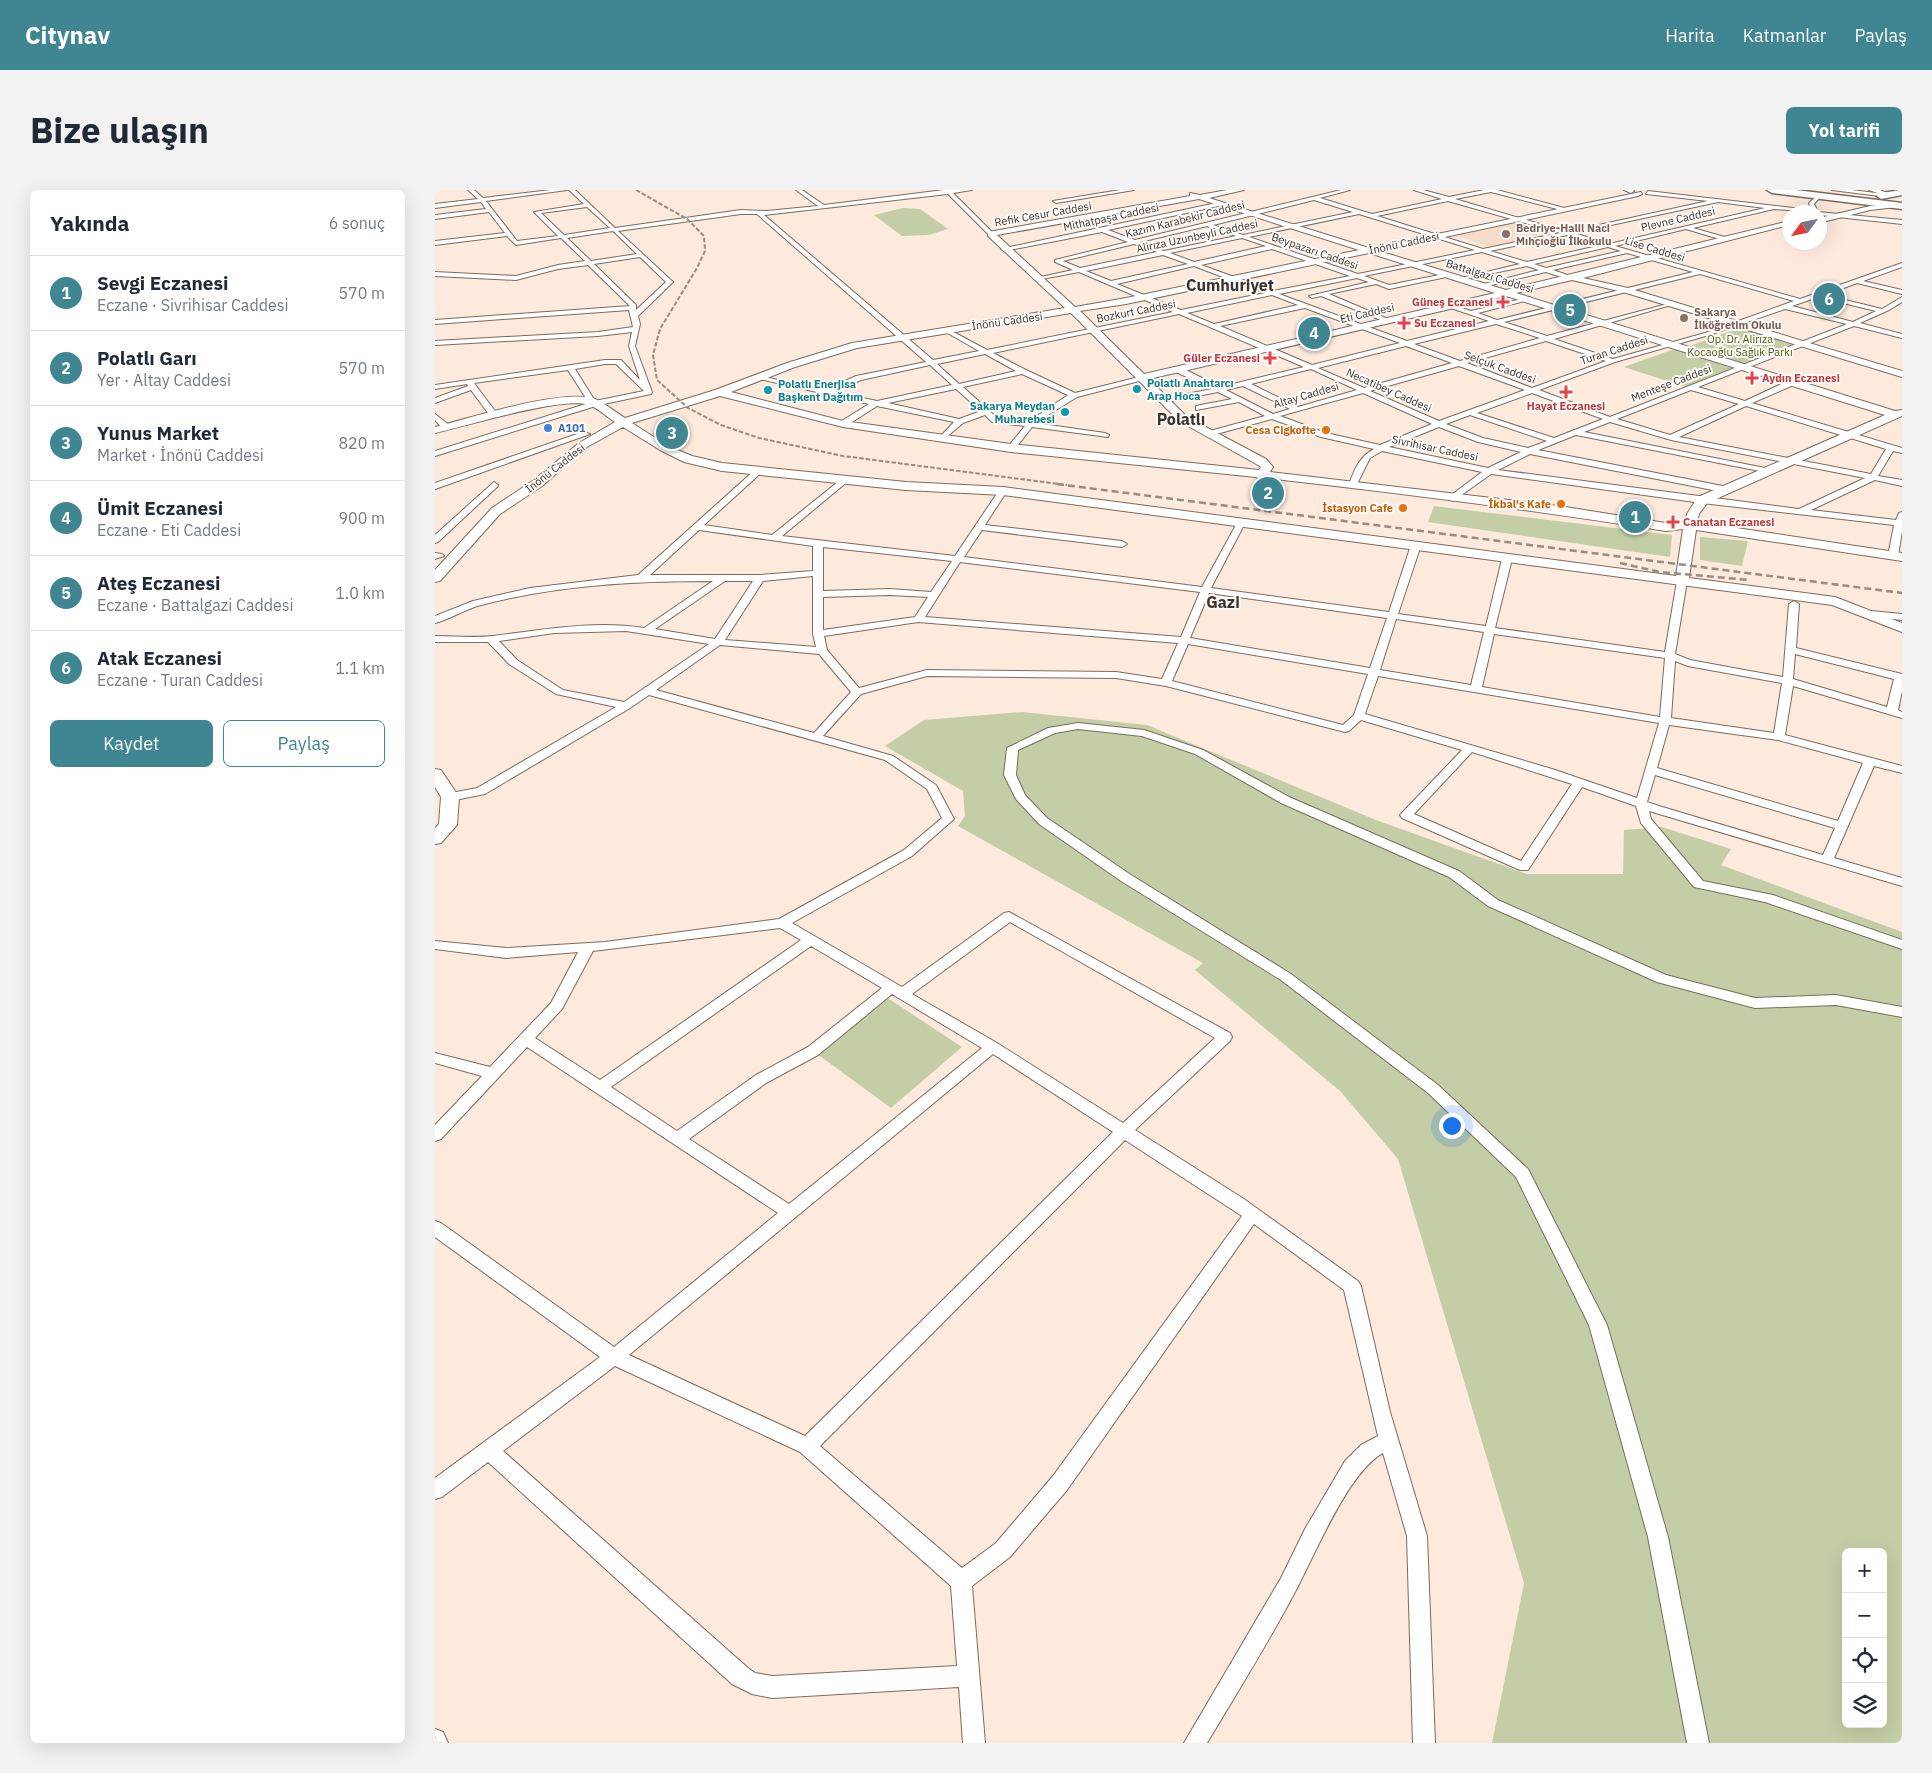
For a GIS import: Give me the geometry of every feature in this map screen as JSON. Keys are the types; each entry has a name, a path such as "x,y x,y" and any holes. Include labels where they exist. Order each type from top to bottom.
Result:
{"highway":[{"path":"1772,190 1824,191 1892,199"},
{"path":"1824,191 1868,202 1873,198 1892,199"}],"street":[{"path":"471,190 482,200 516,243 741,212 759,213 823,207 969,190"},
{"path":"435,206 564,190"},
{"path":"435,322 633,311 670,282 572,190"},
{"path":"799,190 823,207"},
{"path":"1089,196 1089,193 1104,190"},
{"path":"1056,201 1131,190"},
{"name":"Refik Cesur Caddesi","path":"991,234 1222,190"},
{"name":"Refik Cesur Caddesi","path":"1196,196 1240,190"},
{"name":"Kazım Karabekir Caddesi","path":"1057,261 1347,190"},
{"name":"Lise Caddesi","path":"1417,190 1801,301"},
{"path":"1371,215 1491,190 1562,209"},
{"path":"948,191 1005,249 1073,310 1183,419 1262,462 1267,467 1261,476"},
{"path":"1812,205 1824,191"},
{"path":"1304,192 1360,212 1546,270 1580,277 1625,290 1902,374"},
{"path":"1637,192 1782,208"},
{"name":"İnönü Caddesi","path":"549,459 586,434 619,419 760,378 791,365 856,345 901,336 1073,310 1637,192"},
{"name":"Battalgazi Caddesi","path":"1196,196 1449,276 1507,292 1669,344 1900,414"},
{"path":"1827,219 1892,199"},
{"name":"Bozkurt Caddesi","path":"826,392 859,378 1717,201"},
{"path":"1827,213 1861,207 1868,202"},
{"name":"Mithatpaşa Caddesi","path":"1005,249 1221,204"},
{"path":"588,205 537,212 634,306 636,329 632,346 648,392"},
{"name":"Plevne Caddesi","path":"1463,279 1775,207"},
{"path":"435,217 490,210"},
{"name":"Alirıza Uzunbeyli Caddesi","path":"1038,279 1360,212"},
{"path":"759,213 995,420 1105,435"},
{"path":"1827,214 1902,222"},
{"path":"1667,223 1726,239"},
{"name":"Beypazarı Caddesi","path":"1206,224 1389,288 1449,276"},
{"name":"Eti Caddesi","path":"1656,259 1782,225"},
{"name":"Selçuk Caddesi","path":"1102,230 1457,364 1609,419 1671,438 1902,483"},
{"name":"Eti Caddesi","path":"1140,378 1447,305 1580,277 1782,230"},
{"path":"435,243 509,234"},
{"path":"1591,240 1600,238"},
{"path":"1111,283 1271,246"},
{"path":"1483,285 1628,251"},
{"path":"435,274 516,278 559,267 642,255"},
{"name":"Necatibey Caddesi","path":"1057,261 1309,366 1439,424 1481,440 1728,490"},
{"name":"Turan Caddesi","path":"1353,484 1360,466 1367,456 1381,448 1439,424 1613,361 1707,334 1859,282 1902,265"},
{"path":"1164,401 1218,390 1309,366 1699,272"},
{"path":"1580,277 1625,290"},
{"path":"1859,282 1902,292"},
{"path":"1288,300 1375,283"},
{"path":"1322,294 1386,320"},
{"path":"1819,295 1888,310"},
{"name":"Menteşe Caddesi","path":"1453,498 1489,471 1529,451 1888,310 1902,299"},
{"path":"1470,314 1530,300"},
{"name":"Altay Caddesi","path":"1209,434 1669,304"},
{"path":"1447,305 1613,361"},
{"path":"1213,326 1304,306"},
{"path":"1786,306 1902,336"},
{"name":"İnönü Caddesi","path":"717,391 854,343 1073,310"},
{"path":"435,343 598,334 636,329"},
{"path":"947,330 1023,372 1074,395"},
{"path":"435,387 470,384 570,367 618,362 648,392"},
{"path":"570,367 595,403 663,448 688,459 722,467 844,480 1003,491 1682,581 1835,602 1871,614 1902,628"},
{"name":"Sivrihisar Caddesi","path":"1177,369 1272,416 1324,435 1489,471 1800,512 1901,520"},
{"path":"843,424 874,404 1023,372"},
{"path":"760,378 960,421"},
{"path":"1011,448 1033,421 1074,395 1140,378"},
{"path":"1671,438 1793,382"},
{"path":"1243,383 1297,409"},
{"path":"435,401 470,384"},
{"path":"470,384 494,415"},
{"path":"1693,388 1902,451"},
{"path":"717,391 843,424 1011,448 1261,476 1353,484 1559,510 1666,527 1690,525 1897,556 1901,520"},
{"path":"435,454 595,403 648,392"},
{"path":"435,416 440,429 549,402 571,400 595,403"},
{"path":"1199,408 1240,400"},
{"path":"943,438 960,421 985,412"},
{"path":"1470,414 1554,441"},
{"path":"1900,414 1702,500 1693,514 1690,525 1669,656 1665,721 1641,804 1645,820 1699,884 1768,898 1902,945"},
{"name":"İnönü Caddesi","path":"435,578 496,512 538,483 583,445 619,419"},
{"path":"1575,433 1770,471"},
{"path":"435,486 586,434"},
{"path":"1800,512 1873,478 1891,448"},
{"path":"641,578 759,471"},
{"path":"435,474 452,480"},
{"path":"774,538 844,480"},
{"path":"435,492 465,482 474,483"},
{"name":"İnönü Caddesi","path":"436,558 520,482"},
{"path":"435,540 494,485 484,484"},
{"path":"918,619 961,558 1003,491"},
{"path":"1166,683 1207,590 1241,523"},
{"path":"697,527 818,544 961,558 1207,590 1669,656 1687,663 1788,681 1897,713 1901,678 1791,650"},
{"path":"980,527 1121,544"},
{"path":"818,544 818,634 822,651 857,692"},
{"path":"816,736 857,692 927,673 1116,675 1166,683 1345,729 1359,716 1416,545"},
{"path":"1476,688 1507,558"},
{"path":"435,620 476,604 530,591 641,578 761,578 817,573"},
{"path":"646,631 723,578"},
{"path":"450,797 481,791 626,706 717,642 761,578"},
{"path":"1682,581 1721,592 1844,612 1902,636"},
{"path":"817,594 876,590 934,596"},
{"path":"1779,737 1788,681 1794,604"},
{"path":"1871,614 1902,617"},
{"path":"818,634 918,619 1185,640 1665,721 1779,737 1902,770"},
{"path":"435,639 491,639 554,630 626,628 717,642 822,651"},
{"path":"491,639 513,662 560,692 626,706"},
{"path":"435,945 506,953 588,947 782,923 909,853 948,819 931,787 889,758 816,736 647,691"},
{"path":"1359,716 1470,748 1579,782 1641,804 1902,882"},
{"path":"1698,1743 1658,1537 1598,1325 1522,1173 1433,1090 1286,977 1126,878 1043,821 1020,796 1010,775 1013,748 1052,730 1078,726 1144,732 1199,752 1285,800 1454,874 1493,903 1662,979 1755,1003 1836,1000 1902,1012"},
{"path":"1470,748 1406,815 1524,867 1579,782"},
{"path":"1827,860 1871,762"},
{"path":"1651,770 1842,826"},
{"path":"435,774 450,797 448,825 435,839"},
{"path":"677,1139 761,1079 813,1051 897,991 1009,916 1225,1037 1124,1131 807,1446"},
{"path":"782,923 991,1048 1124,1131 1252,1214 1352,1286 1381,1412 1417,1536 1424,1743"},
{"path":"599,1088 811,940"},
{"path":"435,1135 557,1006 588,947"},
{"path":"526,1039 790,1213"},
{"path":"435,1490 614,1357 991,1048"},
{"path":"435,1058 493,1073"},
{"path":"961,1582 1003,1550 1060,1484 1252,1214"},
{"path":"435,1228 614,1357 807,1446 961,1582 974,1743"},
{"path":"1195,1743 1288,1585 1312,1536 1352,1467 1369,1451 1389,1440"},
{"path":"488,1450 740,1676 752,1682 772,1687 969,1676"}],"shaded area":[{"name":"Bedriye-Halil Naci Mıhçıoğlu İlkokulu","path":"1518,221 1557,233 1493,248 1455,235"}],"green space":[{"path":"903,208 920,209 948,229 929,235 902,236 874,215"},
{"name":"Op. Dr. Alirıza Kocaoğlu Sağlık Parkı","path":"1739,328 1793,345 1743,364 1687,347"},
{"path":"1677,348 1739,367 1689,388 1624,367"},
{"path":"1434,506 1672,535 1670,557 1428,522"},
{"path":"1700,537 1748,541 1742,566 1700,560"},
{"path":"1022,712 1147,725 1376,820 1527,874 1623,874 1624,830 1662,827 1731,849 1721,865 1902,932 1902,1743 1492,1743 1524,1583 1398,1159 1340,1091 1195,970 1203,963 958,826 965,816 963,791 885,746 924,720"},
{"path":"883,995 962,1047 891,1108 813,1051"}],"railway":[{"path":"636,190 687,219 704,236 705,251 697,268 660,329 653,355 657,380 688,408 721,425 759,438 843,456 1067,485"},
{"path":"1057,484 1902,593"},
{"path":"1620,563 1660,572 1749,580"}],"place":[{"name":"Bedriye-Halil Naci Mıhçıoğlu İlkokulu","path":"1506,234"},
{"name":"Atak Eczanesi","path":"1829,299"},
{"name":"Güneş Eczanesi","path":"1503,302"},
{"name":"Ateş Eczanesi","path":"1570,310"},
{"name":"Sakarya İlköğretim Okulu","path":"1684,318"},
{"name":"Su Eczanesi","path":"1404,323"},
{"name":"Ümit Eczanesi","path":"1314,333"},
{"name":"Güler Eczanesi","path":"1270,358"},
{"name":"Aydın Eczanesi","path":"1752,378"},
{"name":"Polatlı Anahtarcı Arap Hoca","path":"1137,389"},
{"name":"Polatlı Enerjisa Başkent Dağıtım","path":"768,390"},
{"name":"Hayat Eczanesi","path":"1566,392"},
{"name":"Sakarya Meydan Muharebesi","path":"1065,412"},
{"name":"A101","path":"548,428"},
{"name":"Cesa Cigkofte","path":"1326,430"},
{"name":"Yunus Market","path":"672,433"},
{"name":"Polatlı Garı","path":"1268,493"},
{"name":"İkbal's Kafe","path":"1561,504"},
{"name":"İstasyon Cafe","path":"1403,508"},
{"name":"Sevgi Eczanesi","path":"1635,517"},
{"name":"Canatan Eczanesi","path":"1673,522"}],"district":[{"name":"Cumhuriyet","path":"1230,285"},
{"name":"Polatlı","path":"1181,419"},
{"name":"Gazi","path":"1223,602"}]}
